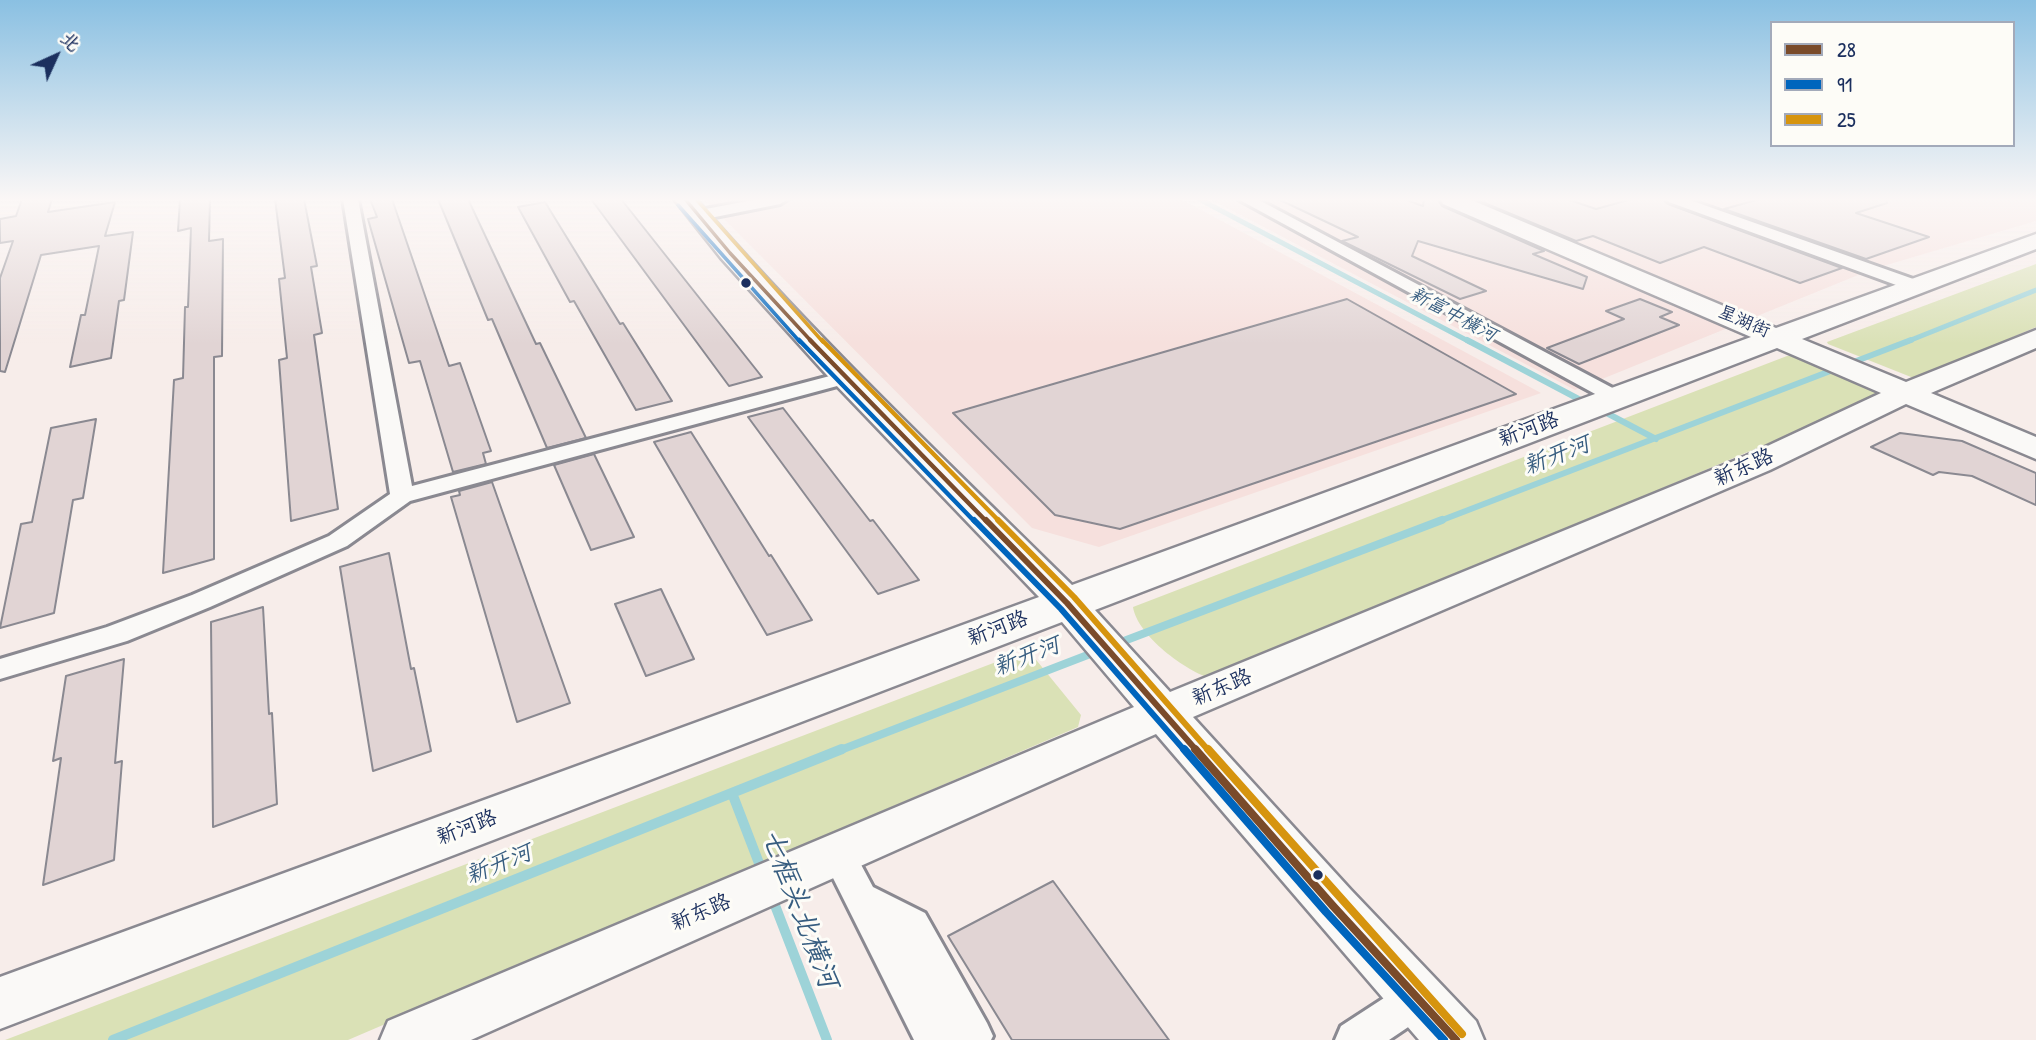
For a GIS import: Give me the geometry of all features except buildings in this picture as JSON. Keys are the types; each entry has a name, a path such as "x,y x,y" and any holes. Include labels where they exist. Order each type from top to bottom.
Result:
{"street":[{"path":"358,248 402,496"},
{"path":"725,248 845,379 1067,603 1162,713 1456,1040"},
{"path":"1330,248 1599,403"},
{"name":"星湖街","path":"1566,248 2036,449"},
{"path":"1809,248 1913,285"},
{"name":"新河路","path":"0,1003 2015,248"},
{"name":"新东路","path":"408,1040 1162,713 1758,463 1906,393 2036,338"},
{"path":"0,669 117,634 201,601 338,541 402,496 845,379"},
{"path":"827,859 862,898 935,1040"},
{"path":"862,898 912,924 973,1036"},
{"path":"1355,1040 1418,998"}],"shaded area":[{"path":"752,248 1271,248 1541,393 1099,547 1032,528"},
{"path":"1303,248 1946,248 1873,269 1575,390"}],"green space":[{"path":"2036,264 2036,327 1916,379 1827,342"},
{"path":"1787,356 1798,356 1878,390 1882,395 1213,679 1190,669 1164,651 1136,618 1133,607"},
{"path":"1017,654 1033,656 1081,715 1078,727 348,1040 5,1040"}],"waterway":[{"name":"新富中横河","path":"1291,248 1470,342"},
{"name":"新开河","path":"1911,340 2036,290"},
{"name":"新富中横河","path":"1467,340 1588,404"},
{"name":"新开河","path":"1655,438 1911,340"},
{"name":"新开河","path":"1906,342 1911,340"},
{"name":"新富中横河","path":"1599,409 1655,438"},
{"name":"新开河","path":"1437,522 1655,438"},
{"name":"新开河","path":"1116,644 1442,520"},
{"name":"新开河","path":"838,751 1098,651"},
{"name":"新开河","path":"113,1040 842,749"},
{"name":"七框头北横河","path":"732,793 762,871"},
{"name":"七框头北横河","path":"771,895 827,1040"}],"transit line":[{"name":"91","path":"714,248 839,384 1061,609 1326,912 1444,1040"},
{"name":"28","path":"725,248 845,378 1067,603 1333,906 1456,1040"},
{"name":"25","path":"737,248 851,372 1074,597 1340,900 1462,1034"}]}
